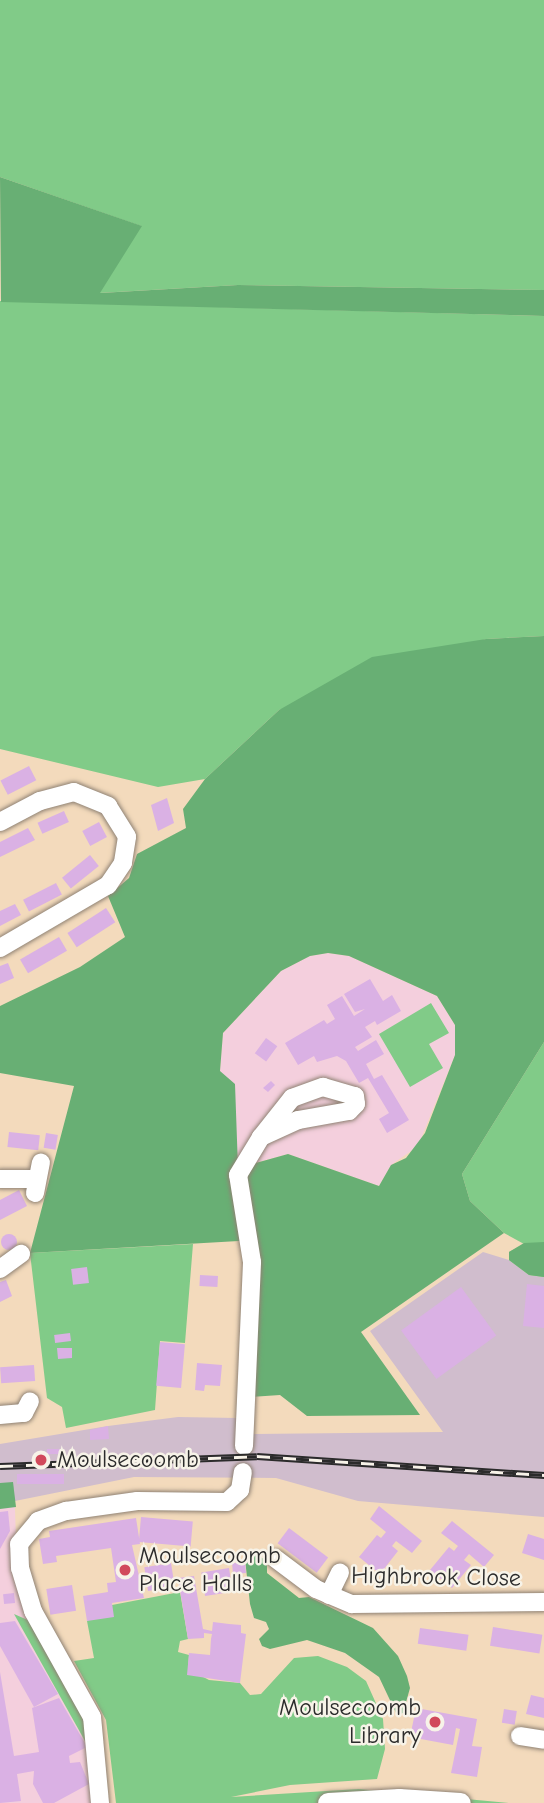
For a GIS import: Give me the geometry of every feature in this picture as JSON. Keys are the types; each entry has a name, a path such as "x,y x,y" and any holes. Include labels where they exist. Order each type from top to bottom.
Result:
{"main road":[{"path":"328,1803 460,1803"}],"street":[{"path":"0,822 40,801 74,792 108,806 127,837 123,863 108,885 0,948"},
{"path":"244,1446 252,1262 237,1179 261,1137 288,1101 302,1092 332,1088 356,1098 349,1111 298,1120 261,1137"},
{"path":"0,1179 37,1178"},
{"path":"0,1415 24,1413 30,1401"},
{"path":"100,1803 92,1717 33,1611 18,1547 31,1527 50,1515 171,1494 227,1502 240,1490 243,1472"},
{"name":"Highbrook Close","path":"276,1559 329,1595 363,1605 544,1602"},
{"name":"Highbrook Close","path":"329,1595 340,1572"},
{"path":"520,1736 544,1740"}],"shaded area":[{"path":"328,953 349,956 437,996 455,1025 455,1055 418,1146 391,1165 379,1186 288,1154 237,1168 220,1071 223,1033 281,971 310,956"},
{"path":"483,1252 509,1260 529,1275 544,1277 544,1517 358,1501 276,1478 134,1477 0,1504 0,1444 108,1426 178,1417 237,1418 240,1460 249,1459 251,1434 443,1432 370,1331"},
{"path":"14,1480 17,1568 85,1713 97,1803 0,1803 0,1482"}],"green space":[{"path":"0,0 544,0 544,290 238,285 99,293 141,226 0,177"},
{"path":"0,177 142,226 100,293 238,285 544,290 544,316 1,302"},
{"path":"0,301 544,316 544,636 486,639 279,710 205,779 158,787 0,749"},
{"path":"544,636 544,1042 462,1174 470,1201 504,1233 361,1332 420,1415 307,1416 280,1395 252,1397 258,1240 30,1253 74,1086 0,1073 0,1006 80,967 125,937 108,896 129,878 137,854 186,828 183,809 205,779 279,710 372,657 486,639","holes":["328,953 349,956 437,996 455,1025 455,1055 425,1133 406,1158 391,1165 379,1186 288,1154 238,1168 235,1084 220,1071 223,1033 281,971 310,956"]},
{"path":"431,1003 449,1033 429,1044 443,1068 410,1087 379,1034"},
{"path":"544,1042 544,1277 529,1275 509,1260 509,1252 524,1244 504,1233 470,1201 462,1174"},
{"path":"544,1242 544,1277 529,1275 509,1260 509,1252 524,1243"},
{"path":"193,1244 185,1343 160,1341 155,1410 66,1428 62,1407 47,1398 30,1253"},
{"path":"13,1482 16,1507 0,1509 0,1483"},
{"path":"251,1551 267,1561 267,1573 299,1598 309,1597 373,1628 398,1656 407,1676 410,1688 403,1713 397,1715 379,1677 345,1653 307,1640 270,1649 262,1646 259,1639 269,1629 266,1622 254,1618 250,1604 245,1559"},
{"path":"180,1592 188,1639 180,1641 178,1652 189,1655 188,1669 209,1680 240,1683 250,1695 261,1694 294,1658 318,1656 347,1667 366,1681 383,1719 385,1749 377,1779 290,1785 231,1797 359,1789 509,1803 116,1803 106,1720 74,1661 94,1658 87,1621 112,1605"},
{"path":"14,1614 30,1621 83,1717 89,1739 85,1741"}],"building":[{"path":"29,766 36,780 8,795 0,781"},
{"path":"167,798 174,823 158,831 151,805"},
{"path":"64,811 69,822 42,834 38,823"},
{"path":"99,822 107,837 90,846 82,831"},
{"path":"28,828 35,840 0,857 0,842"},
{"path":"90,855 99,866 71,889 62,878"},
{"path":"56,883 62,895 29,911 23,900"},
{"path":"15,904 21,915 0,926 0,911"},
{"path":"106,908 115,922 77,947 67,933"},
{"path":"59,937 67,951 28,973 20,960"},
{"path":"8,963 14,978 0,984 0,966"},
{"path":"370,979 383,1001 392,995 401,1011 377,1025 375,1021 365,1027 372,1037 355,1047 358,1051 376,1040 384,1054 366,1064 374,1079 382,1075 409,1120 387,1133 379,1119 389,1113 368,1078 359,1083 346,1061 337,1056 317,1062 314,1056 298,1065 285,1043 324,1020 327,1024 335,1019 327,1005 342,996 354,1016 365,1009 355,1012 344,994"},
{"path":"266,1038 277,1046 266,1062 255,1053"},
{"path":"271,1081 275,1085 268,1092 263,1088"},
{"path":"9,1132 40,1135 38,1150 7,1147"},
{"path":"46,1133 58,1135 56,1150 44,1148"},
{"path":"19,1190 27,1206 0,1220 0,1200"},
{"path":"6,1234 12,1234 17,1242 15,1248 6,1250 1,1245 1,1239"},
{"path":"87,1267 89,1283 73,1285 71,1269"},
{"path":"200,1275 218,1276 217,1287 199,1286"},
{"path":"6,1280 12,1296 0,1302 0,1282"},
{"path":"527,1284 544,1286 544,1328 523,1326"},
{"path":"461,1287 496,1336 436,1379 401,1330"},
{"path":"70,1333 71,1341 55,1343 54,1335"},
{"path":"160,1342 185,1344 181,1388 156,1386"},
{"path":"57,1348 72,1348 72,1358 58,1359"},
{"path":"197,1363 222,1365 220,1386 205,1385 204,1391 195,1390"},
{"path":"34,1365 35,1381 1,1383 0,1367"},
{"path":"108,1426 109,1439 90,1440 90,1430"},
{"path":"47,1449 63,1449 63,1454 47,1454"},
{"path":"17,1474 64,1474 64,1484 17,1484"},
{"path":"379,1506 422,1541 412,1553 396,1541 392,1546 398,1551 380,1574 359,1557 377,1535 381,1538 386,1532 370,1519"},
{"path":"8,1511 10,1531 0,1549 0,1512"},
{"name":"Moulsecoomb Place Halls","path":"141,1517 193,1522 191,1546 139,1542"},
{"name":"Moulsecoomb Place Halls","path":"136,1518 140,1544 132,1545 144,1598 112,1603 114,1617 87,1621 83,1596 108,1592 107,1583 116,1582 111,1548 56,1556 57,1562 43,1564 39,1539 50,1537 49,1531"},
{"path":"452,1521 494,1555 484,1567 469,1554 464,1560 471,1565 452,1588 430,1570 449,1547 454,1551 458,1546 441,1533"},
{"path":"289,1528 328,1557 317,1573 278,1543"},
{"path":"528,1534 544,1539 544,1560 522,1553"},
{"path":"245,1562 246,1573 233,1574 232,1563"},
{"name":"Moulsecoomb Place Halls","path":"171,1563 175,1587 148,1591 144,1567"},
{"name":"Moulsecoomb Place Halls","path":"229,1568 233,1592 205,1596 201,1572"},
{"path":"194,1576 203,1629 212,1631 213,1622 241,1625 241,1633 246,1634 240,1683 187,1675 189,1653 210,1655 212,1634 204,1633 204,1638 188,1639 178,1578"},
{"path":"72,1585 76,1611 50,1615 46,1589"},
{"path":"14,1593 15,1603 4,1604 3,1594"},
{"path":"15,1621 58,1694 34,1707 0,1646 0,1623"},
{"path":"493,1627 542,1635 539,1654 490,1646"},
{"path":"420,1628 469,1635 466,1651 418,1644"},
{"path":"0,1672 14,1756 39,1752 32,1708 59,1698 87,1747 69,1756 70,1763 80,1762 89,1784 54,1803 43,1803 33,1784 34,1771 17,1774 21,1801 0,1803"},
{"path":"531,1695 544,1698 544,1718 526,1714"},
{"path":"416,1708 477,1719 472,1746 482,1747 477,1777 451,1773 460,1729 456,1728 453,1745 410,1737"},
{"path":"504,1709 517,1711 515,1725 502,1723"}],"railway":[{"path":"0,1466 257,1456 544,1475"}],"place":[{"name":"Moulsecoomb","path":"41,1460"},
{"name":"Moulsecoomb Place Halls","path":"125,1570"},
{"name":"Moulsecoomb Library","path":"435,1722"}]}
